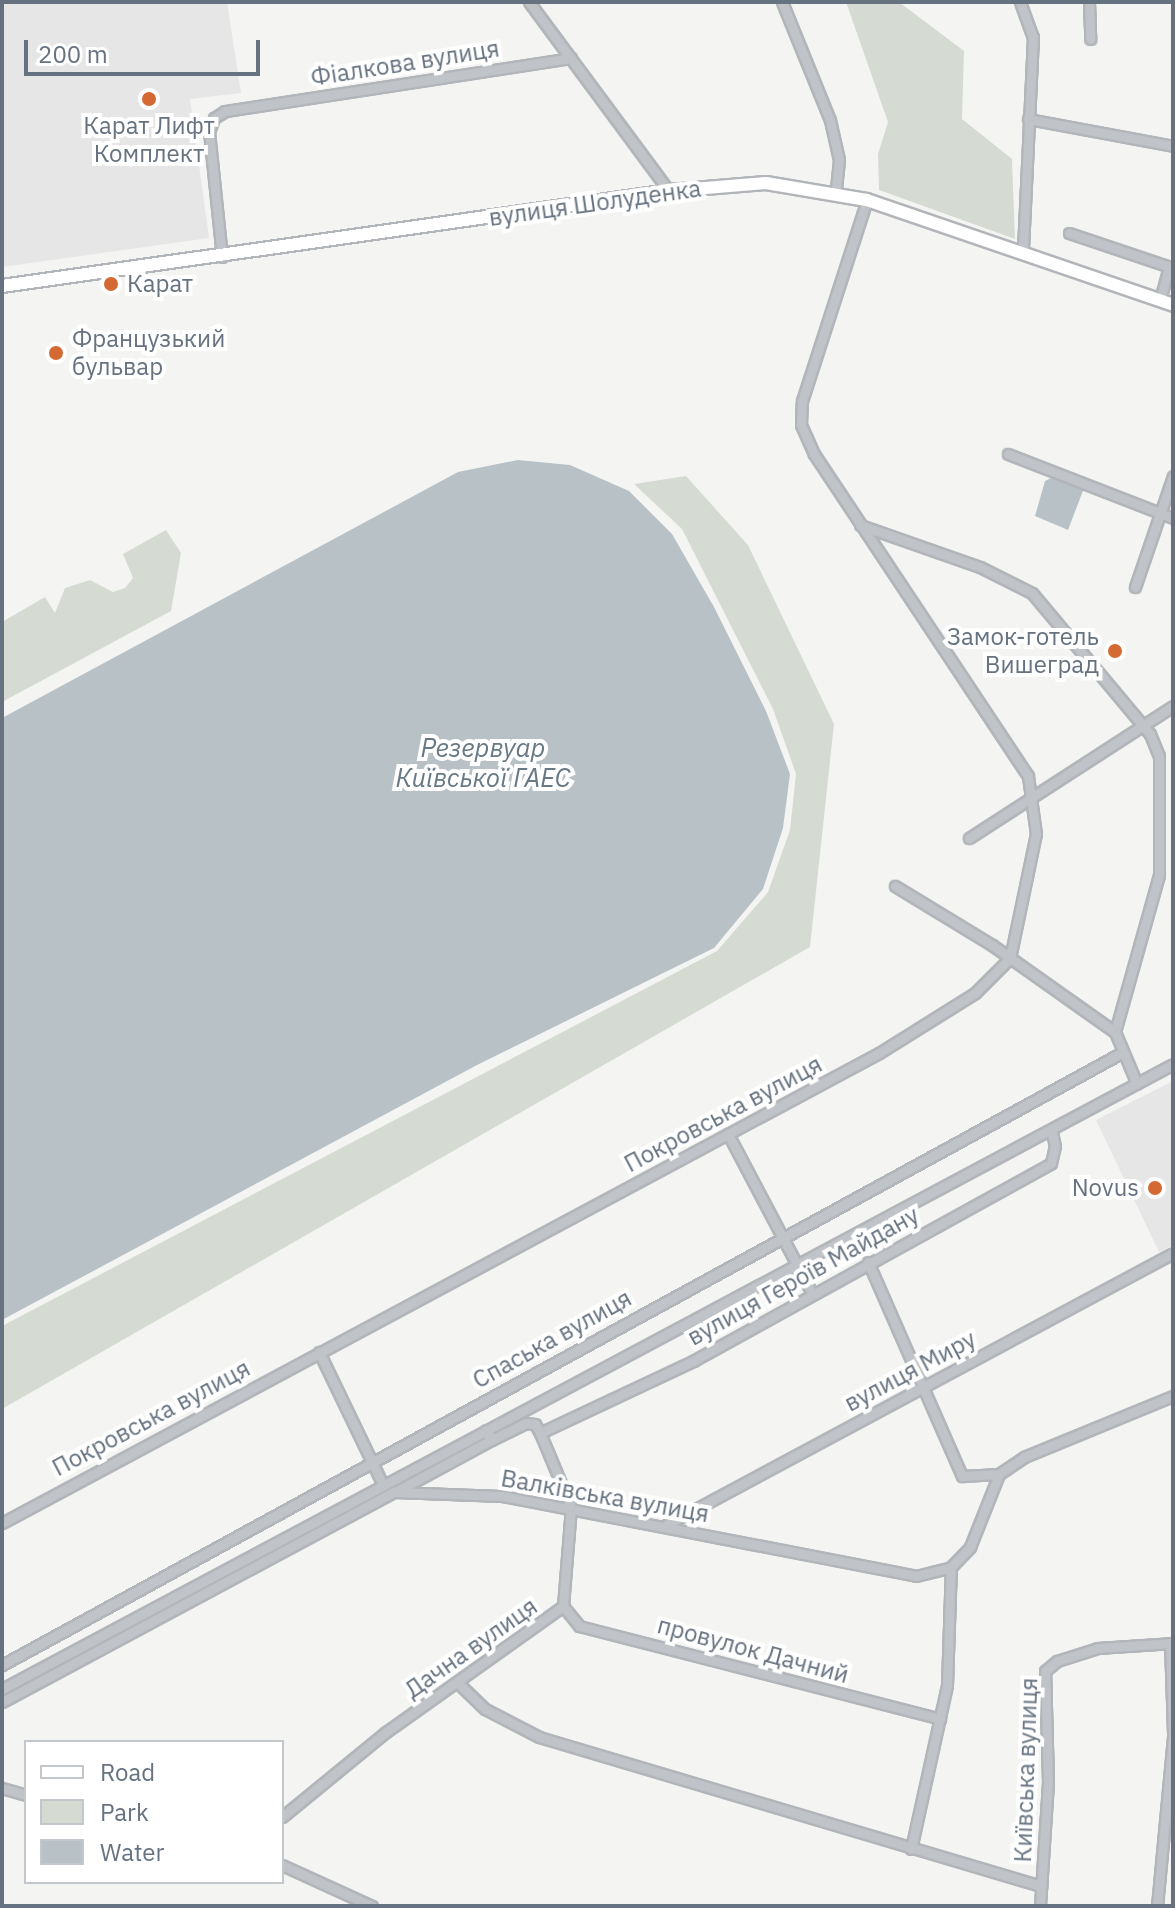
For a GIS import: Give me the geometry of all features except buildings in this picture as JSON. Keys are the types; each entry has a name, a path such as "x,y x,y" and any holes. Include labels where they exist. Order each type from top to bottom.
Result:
{"main road":[{"name":"вулиця Шолуденка","path":"2,286 669,191 766,183 836,191 867,200 1173,305"}],"street":[{"path":"529,2 669,191"},
{"path":"782,2 830,120 839,160 836,191"},
{"path":"1020,2 1033,37 1023,253"},
{"path":"1089,2 1090,39"},
{"name":"Фіалкова вулиця","path":"222,257 209,132 214,118 225,111 571,58"},
{"path":"1028,119 1173,146"},
{"path":"867,200 802,401 801,425 814,454 854,516 1028,776 1034,796 1036,834 1010,958"},
{"path":"1069,233 1171,267 1160,300"},
{"path":"1008,454 1173,518"},
{"path":"1135,587 1173,476"},
{"path":"860,525 980,567 1032,593 1140,725 1159,756 1159,875 1115,1032"},
{"path":"969,838 1173,706"},
{"path":"895,886 1010,958 1115,1032 1137,1084"},
{"name":"Покровська вулиця","path":"2,1523 935,1021 995,978 1010,958"},
{"name":"Спаська вулиця","path":"2,1665 779,1237 1123,1052"},
{"name":"Спаська вулиця","path":"2,1689 1173,1064"},
{"name":"вулиця Героїв Майдану","path":"540,1433 693,1361 1051,1163 1055,1146 1051,1129"},
{"path":"728,1134 779,1237 812,1293"},
{"name":"вулиця Миру","path":"666,1525 1173,1253"},
{"path":"868,1262 962,1476 999,1474 1024,1457 1173,1396"},
{"path":"319,1352 383,1485"},
{"path":"2,1702 491,1440 526,1423 535,1424 540,1433"},
{"path":"486,1430 491,1440"},
{"name":"Дачна вулиця","path":"284,1815 386,1732 563,1606 571,1507 540,1433"},
{"path":"911,1849 940,1719 953,1624 951,1567 975,1537 999,1474"},
{"name":"Валківська вулиця","path":"394,1492 502,1496 571,1507 916,1576 951,1567"},
{"path":"216,1575 222,1585"},
{"name":"провулок Дачний","path":"563,1606 579,1626 940,1719"},
{"path":"1157,1906 1173,1736 1172,1643"},
{"name":"Київська вулиця","path":"1040,1906 1048,1782 1045,1671 1057,1661 1098,1648 1172,1643"},
{"path":"458,1683 485,1709 539,1737 1041,1886"},
{"path":"2,1788 24,1794"},
{"path":"284,1866 372,1906"}],"shaded area":[{"path":"2,2 227,2 241,93 190,99 209,238 2,267"},
{"path":"1173,1081 1173,1245 1159,1252 1096,1120"}],"green space":[{"path":"846,2 899,2 964,51 962,119 1012,159 1015,239 879,190 878,154 888,122"},
{"path":"686,476 748,545 834,724 810,947 2,1409 2,1326 717,951 768,892 790,830 796,774 773,709 682,529 634,484"},
{"path":"166,530 181,553 171,611 2,702 2,622 45,597 55,613 65,588 90,580 113,592 125,588 133,578 123,554"}],"water":[{"name":"Резервуар Київської ГАЕС","path":"518,460 570,465 629,491 672,534 714,607 766,711 790,774 783,828 763,889 714,948 477,1065 2,1320 2,718 458,472"},
{"path":"1053,477 1084,488 1068,530 1035,516 1045,481"}],"place":[{"name":"Карат Лифт Комплект","path":"149,99"},
{"name":"Карат","path":"111,284"},
{"name":"Французький бульвар","path":"56,353"},
{"name":"Замок-готель Вишеград","path":"1115,651"},
{"name":"Novus","path":"1155,1188"}]}
